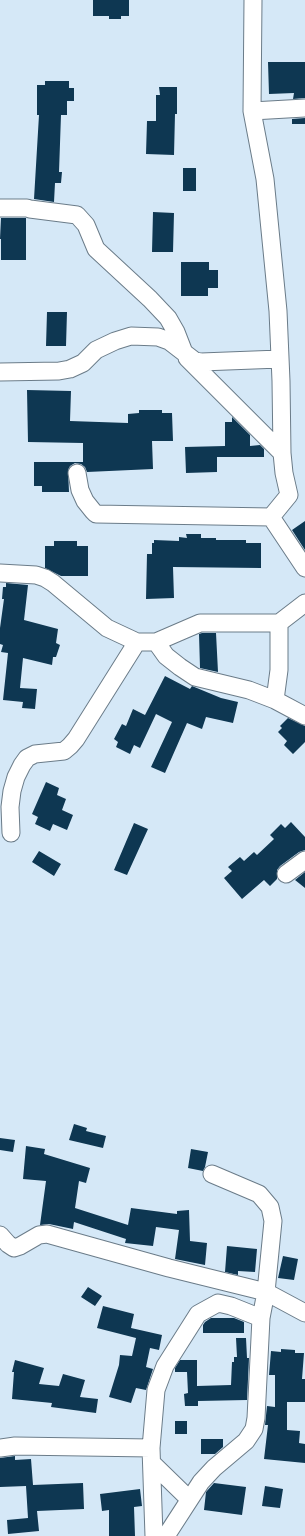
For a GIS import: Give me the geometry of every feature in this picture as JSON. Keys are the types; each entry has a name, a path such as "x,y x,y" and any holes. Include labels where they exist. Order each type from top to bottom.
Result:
{"street":[{"path":"253,0 252,111 265,179 278,310 282,453 284,473 289,495 271,517"},
{"path":"252,111 305,108"},
{"path":"0,208 27,208 77,215 86,225 96,249 150,299 168,318 176,332 176,346 282,453"},
{"path":"0,372 59,371 70,369 83,363 96,350 115,341 131,336 158,337 176,346 195,361 201,362 280,359"},
{"path":"77,473 80,490 85,501 96,514 271,517"},
{"path":"271,517 305,568"},
{"path":"0,573 36,575 45,578 107,628 137,642 156,642 200,623 279,623 305,603"},
{"path":"275,700 278,670 279,623"},
{"path":"11,833 10,807 12,791 16,777 22,765 28,758 36,754 64,751 70,746 76,739 137,642"},
{"path":"156,642 171,660 195,677 234,686 275,700 305,716"},
{"path":"286,874 305,860"},
{"path":"166,1536 201,1482 214,1468 246,1441 254,1429 256,1418 261,1318 266,1292 273,1221 270,1206 259,1194 212,1174"},
{"path":"0,1235 14,1248 39,1235 47,1234 169,1268 266,1292 305,1313"},
{"path":"154,1536 152,1455 156,1390 164,1366 198,1314 218,1303 231,1306 261,1318"},
{"path":"0,1448 15,1446 152,1455 189,1499"}],"building":[{"path":"93,0 129,0 129,16 121,16 121,19 109,19 109,16 93,16"},
{"path":"268,62 305,62 305,98 293,99 294,93 269,94"},
{"path":"45,81 69,81 69,88 74,88 74,101 67,101 67,115 61,115 59,172 62,172 61,183 55,183 54,202 34,199 39,115 37,115 37,85 45,85"},
{"path":"159,87 177,87 174,155 146,154 147,121 156,121 156,95 160,95"},
{"path":"305,118 305,124 292,124 292,119"},
{"path":"183,168 196,168 196,191 183,191"},
{"path":"153,212 174,213 173,252 152,252"},
{"path":"1,218 26,218 26,260 1,260"},
{"path":"181,262 209,262 209,270 218,270 218,288 208,288 208,296 181,296"},
{"path":"47,312 67,312 66,346 46,346"},
{"path":"27,390 71,391 70,421 128,423 128,414 139,413 139,410 162,410 162,413 172,413 173,441 152,441 153,469 87,472 85,467 81,464 75,463 70,466 68,470 69,492 42,492 42,486 34,486 34,462 83,462 83,443 28,442"},
{"path":"232,417 250,435 250,446 260,445 264,449 264,457 217,457 217,472 186,473 185,447 225,446 225,422 232,422"},
{"path":"305,521 305,550 292,530"},
{"path":"186,534 201,534 201,538 216,538 216,540 246,540 246,543 261,543 261,568 173,567 174,598 146,599 147,554 152,554 152,543 154,543 154,540 179,541 179,537 187,538"},
{"path":"54,541 77,541 77,546 88,546 88,576 61,576 45,568 45,546 54,546"},
{"path":"6,583 28,585 24,620 58,629 56,643 60,645 56,657 53,657 52,665 23,658 20,688 37,689 35,709 22,708 23,702 3,700 8,653 1,652 3,645 0,644 0,628 4,599 2,599 3,587 6,587"},
{"path":"216,633 218,672 200,668 199,634"},
{"path":"165,676 190,689 192,686 221,698 238,702 233,723 206,717 202,729 187,723 165,773 151,767 172,722 156,714 140,748 134,745 130,754 116,747 118,742 114,739 122,724 126,726 133,709 145,715"},
{"path":"288,718 305,726 305,742 293,754 284,745 287,741 278,732 282,728 280,726"},
{"path":"46,782 59,788 57,795 66,799 62,810 73,815 67,830 53,824 50,831 35,824 38,817 32,814"},
{"path":"291,822 305,837 305,850 299,852 280,866 277,870 277,879 270,886 264,880 242,899 224,878 232,871 228,867 240,857 244,861 254,852 257,855 274,839 270,835 281,824 285,828"},
{"path":"134,823 148,829 127,875 114,870"},
{"path":"39,851 61,864 54,876 32,862"},
{"path":"305,872 305,888 295,880"},
{"path":"74,1124 87,1128 86,1131 106,1136 103,1148 69,1140"},
{"path":"0,1138 15,1140 13,1152 0,1150"},
{"path":"26,1146 45,1149 44,1154 90,1168 86,1183 79,1181 75,1208 128,1225 131,1208 177,1214 177,1211 189,1210 190,1241 207,1243 205,1265 175,1259 179,1230 156,1227 153,1246 125,1243 126,1239 74,1222 73,1229 49,1224 40,1225 46,1181 23,1179"},
{"path":"191,1149 208,1152 203,1171 188,1168"},
{"path":"227,1246 257,1249 255,1272 238,1271 238,1275 225,1272"},
{"path":"283,1256 298,1259 294,1280 278,1278"},
{"path":"88,1287 102,1296 95,1306 81,1297"},
{"path":"103,1306 134,1314 131,1328 162,1335 159,1350 150,1348 146,1367 153,1369 146,1390 136,1388 131,1403 109,1397 119,1365 120,1355 132,1356 136,1338 97,1328"},
{"path":"211,1318 234,1318 244,1322 244,1333 203,1333 203,1325"},
{"path":"236,1338 246,1338 247,1358 249,1358 247,1400 198,1401 198,1406 185,1406 184,1394 188,1393 187,1372 175,1372 175,1368 180,1360 197,1360 197,1386 231,1385 232,1362 234,1362 234,1357 237,1357"},
{"path":"281,1349 295,1350 295,1353 304,1353 302,1379 305,1379 305,1402 287,1402 287,1430 300,1431 299,1443 305,1444 305,1463 264,1459 268,1425 265,1425 267,1406 275,1407 275,1375 269,1375 271,1351 281,1352"},
{"path":"15,1360 44,1368 39,1384 59,1386 63,1374 85,1380 80,1397 98,1399 96,1413 51,1407 52,1403 12,1399 14,1372 12,1372"},
{"path":"175,1421 187,1421 187,1434 175,1434"},
{"path":"201,1439 223,1439 223,1447 215,1454 201,1454"},
{"path":"15,1456 15,1460 31,1459 33,1485 83,1483 84,1509 37,1511 39,1531 8,1534 7,1520 28,1518 26,1486 0,1487 0,1458"},
{"path":"214,1483 246,1487 242,1515 204,1510 206,1492"},
{"path":"265,1486 283,1489 280,1508 262,1506"},
{"path":"140,1489 142,1506 134,1507 135,1536 109,1536 109,1510 102,1511 100,1494"}]}
